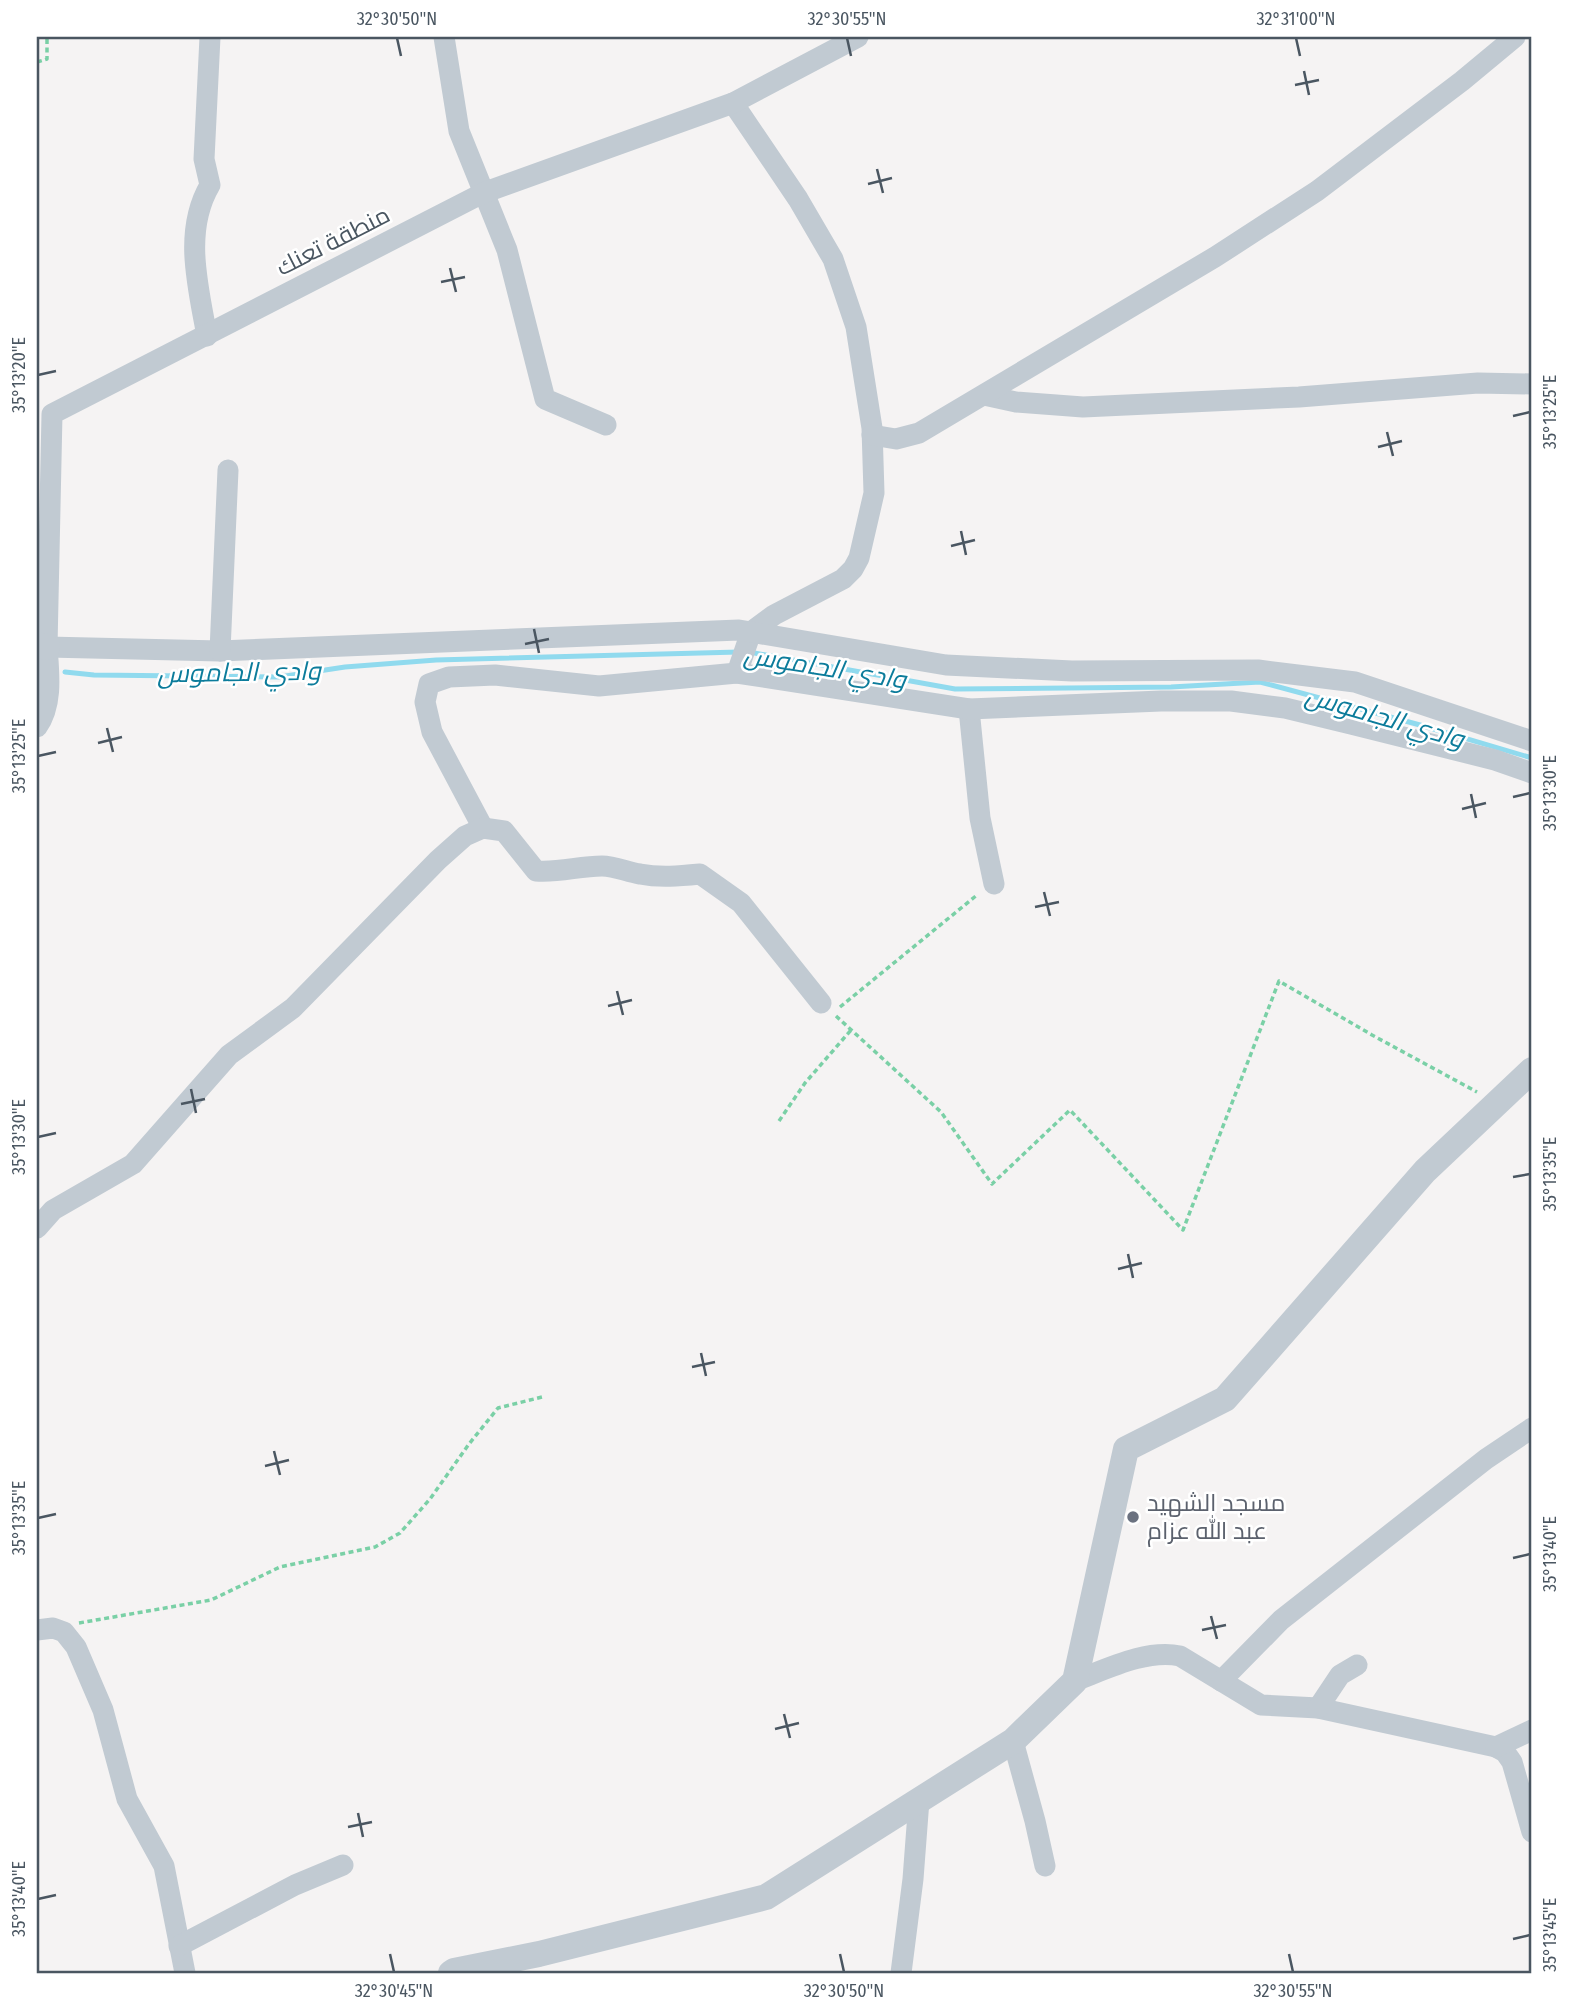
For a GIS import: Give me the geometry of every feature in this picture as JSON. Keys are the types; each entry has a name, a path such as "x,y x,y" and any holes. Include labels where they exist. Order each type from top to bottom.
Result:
{"street":[{"path":"207,336 195,271 195,225 201,201 210,185 204,159 210,37"},
{"path":"444,37 459,131 507,250 545,399 606,425"},
{"name":"منطقة تعنك","path":"42,646 51,414 483,193 733,103 859,37"},
{"path":"872,435 896,439 919,433 1205,264 1317,191 1462,82 1515,37"},
{"path":"733,103 798,199 833,259 856,327 872,435 874,493 859,558 853,569 843,579 774,615 751,632 737,673"},
{"path":"984,395 1016,402 1083,407 1300,397 1478,383 1532,384"},
{"path":"220,651 228,470"},
{"path":"37,727 43,718 49,684 42,646 220,651 739,630 946,665 1072,671 1258,670 1355,682 1532,741"},
{"path":"483,828 432,732 425,702 429,684 449,677 495,675 599,686 737,673 969,709 1161,701 1231,701 1285,708 1496,760 1532,773"},
{"path":"969,709 980,818 994,884"},
{"path":"37,1228 53,1210 133,1164 229,1055 293,1008 438,860 464,836 483,828 504,831 536,871 556,873 582,867 605,866 641,875 669,877 700,874 741,903 821,1003"},
{"path":"1075,1681 1126,1448 1225,1399 1425,1171 1532,1070"},
{"path":"1222,1682 1292,1612 1486,1459 1532,1428"},
{"path":"45,1629 64,1632 76,1647 103,1710 127,1799 164,1866 185,1973"},
{"path":"451,1973 539,1954 766,1897 1013,1741 1075,1681 1118,1665 1166,1653 1180,1656 1261,1705 1318,1708 1496,1747 1505,1752 1512,1762 1532,1832"},
{"path":"1318,1708 1340,1675 1357,1665"},
{"path":"1496,1747 1532,1730"},
{"path":"1013,1741 1045,1866"},
{"path":"901,1973 913,1879 919,1800"},
{"path":"179,1946 295,1885 342,1866"}],"path":[{"path":"37,62 47,60 47,37"},
{"path":"994,884 969,900 832,1013 941,1112 992,1184 1070,1110 1184,1230 1279,981 1497,1102"},
{"path":"779,1121 805,1083 851,1030"},
{"path":"45,1629 211,1600 279,1567 375,1547 400,1533 430,1499 498,1408 542,1397"}],"waterway":[{"name":"وادي الجاموس","path":"65,672 94,675 279,677 345,667 436,660 739,652"},
{"name":"وادي الجاموس","path":"749,652 955,689 1171,687 1260,682 1532,758"}],"place":[{"name":"مسجد الشهيد عبد الله عزام","path":"1133,1517"}]}
